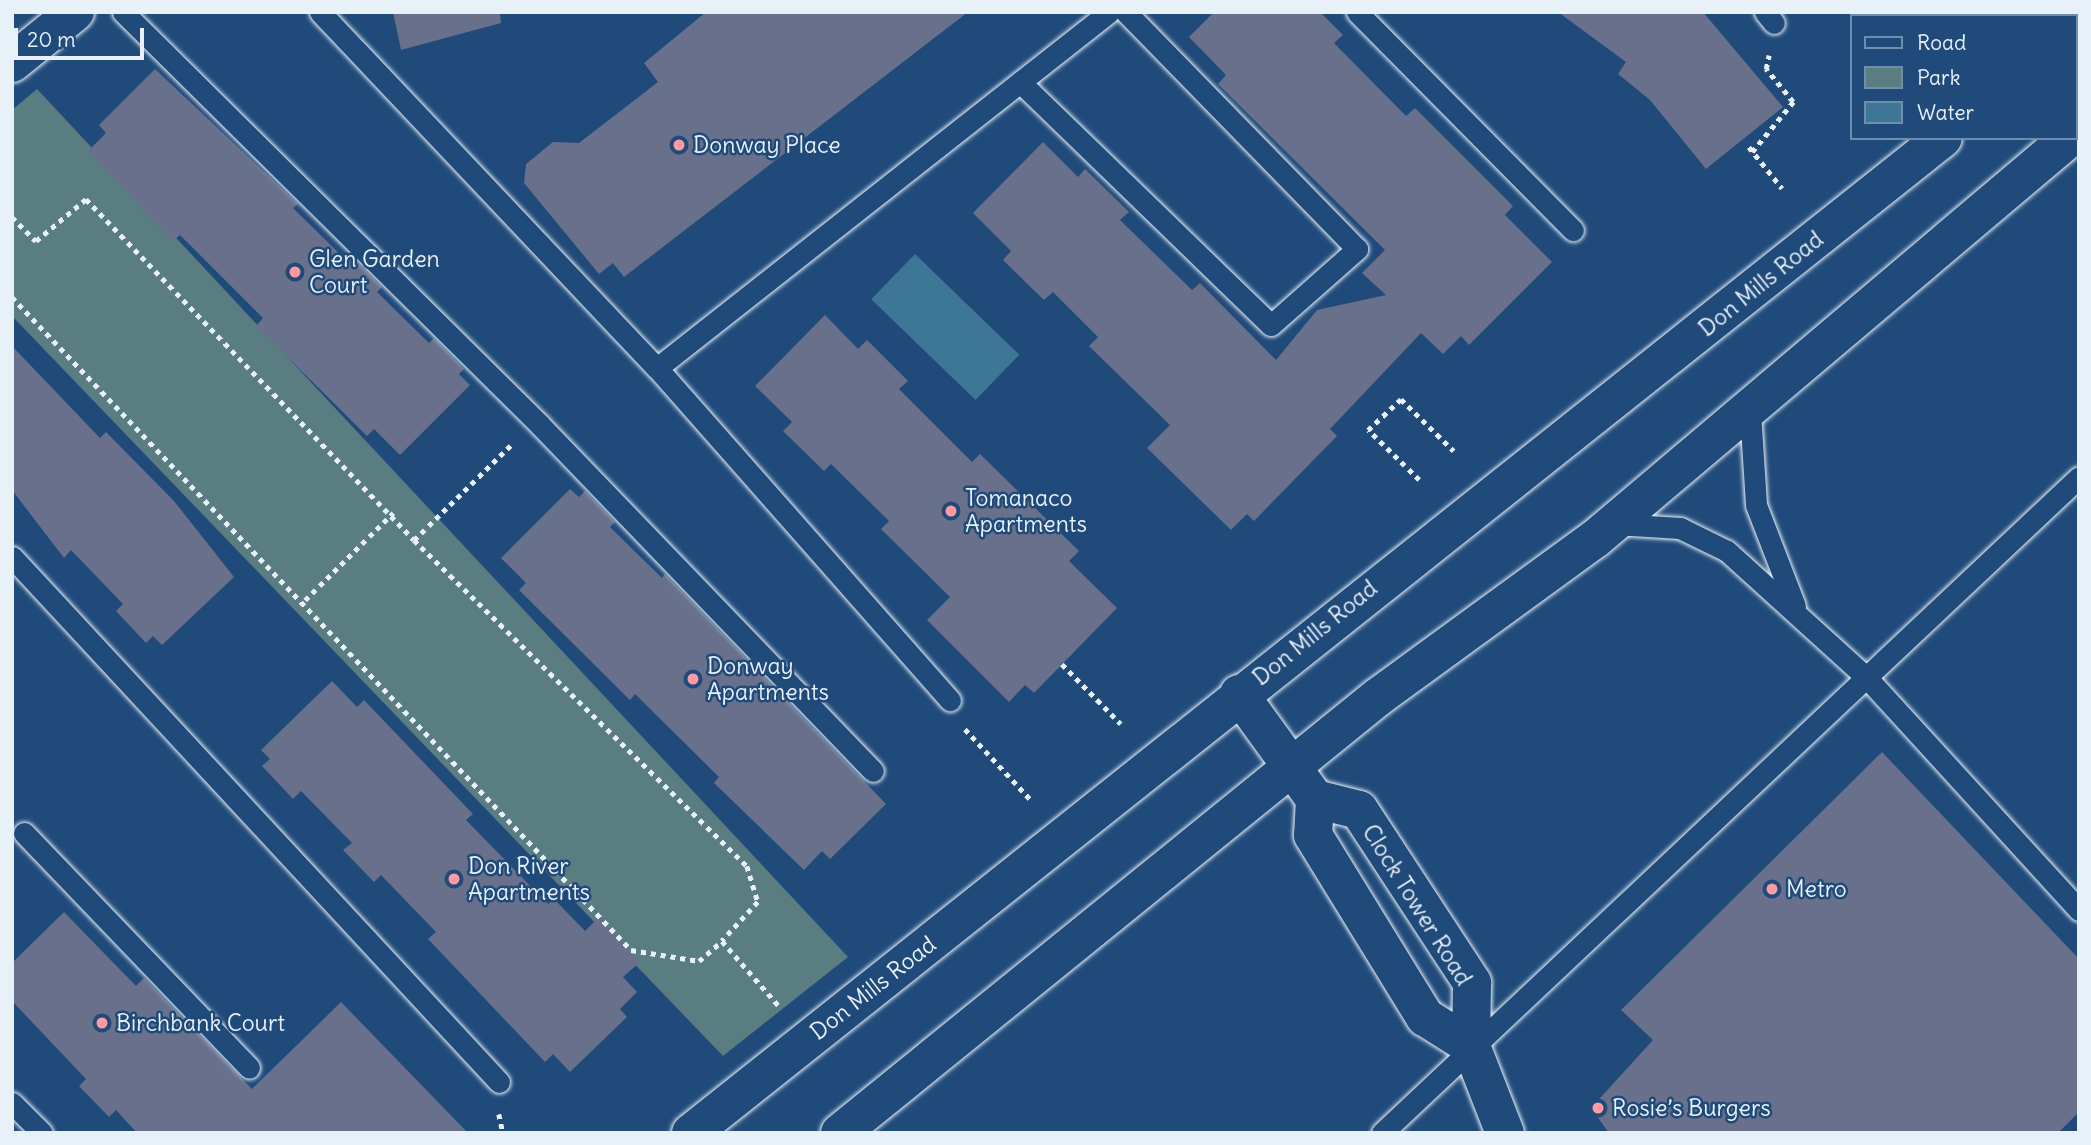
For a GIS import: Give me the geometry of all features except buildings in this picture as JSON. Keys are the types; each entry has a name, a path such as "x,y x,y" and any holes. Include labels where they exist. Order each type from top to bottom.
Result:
{"main road":[{"path":"12,64 75,12"},
{"name":"Don Mills Road","path":"691,1133 1239,694 1939,140"},
{"path":"840,1133 1293,766 1612,524 1750,411 2067,140"},
{"path":"1239,694 1315,799 1313,835 1425,1017 1471,1045"},
{"name":"Clock Tower Road","path":"1315,799 1359,810 1472,983 1471,1045 1505,1133"}],"lane":[{"path":"123,12 540,425 873,771"},
{"path":"320,12 657,368 950,700"},
{"path":"657,368 1109,12"},
{"path":"1020,82 1271,326 1357,249 1126,12"},
{"path":"1357,12 1573,230"},
{"path":"1750,411 1756,505 1797,611"},
{"path":"1382,1133 1471,1045 1868,679 2079,477"},
{"path":"1612,524 1680,528 1703,536 1797,611 1868,679 2079,910"},
{"path":"12,558 499,1082"},
{"path":"16,834 249,1069"},
{"path":"12,1103 42,1133"}],"path":[{"path":"1770,18 1766,69 1793,102 1750,149 1782,188"},
{"path":"12,297 305,600 631,950 699,961 722,941 758,902 747,866 415,540 393,513 86,199 36,241 14,222"},
{"path":"1419,480 1368,430 1401,399 1454,451"},
{"path":"415,540 521,436 540,425"},
{"path":"305,600 393,513"},
{"path":"1062,664 1121,724"},
{"path":"950,700 971,741 1030,799"},
{"path":"722,941 779,1006"}],"green space":[{"path":"37,89 848,957 723,1056 12,316 12,110"}],"water":[{"path":"915,254 1019,355 976,400 871,299"}],"place":[{"name":"Donway Place","path":"679,145"},
{"name":"Glen Garden Court","path":"295,272"},
{"name":"Tomanaco Apartments","path":"951,511"},
{"name":"Donway Apartments","path":"693,679"},
{"name":"Don River Apartments","path":"454,879"},
{"name":"Metro","path":"1772,889"},
{"name":"Birchbank Court","path":"102,1023"},
{"name":"Rosie’s Burgers","path":"1598,1108"}]}
